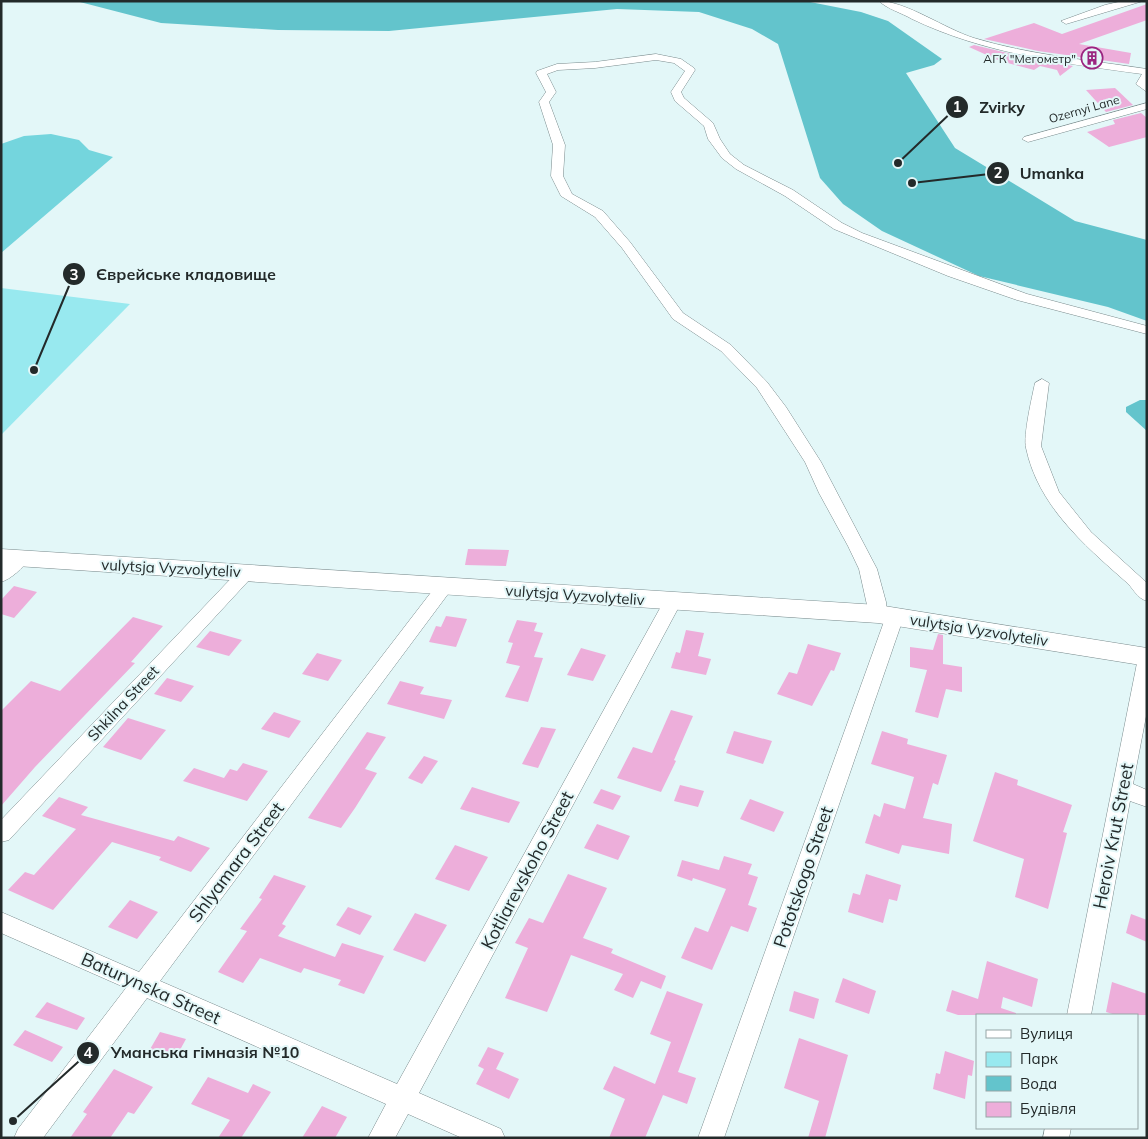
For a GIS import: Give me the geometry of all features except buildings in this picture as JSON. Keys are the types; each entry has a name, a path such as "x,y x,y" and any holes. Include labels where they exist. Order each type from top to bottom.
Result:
{"main road":[{"name":"vulytsja Vyzvolyteliv","path":"10,558 886,615 1147,657"}],"street":[{"path":"883,1 921,21 970,40 1007,50 1147,74 1141,84 1147,89"},
{"path":"1066,21 1108,6 1139,1"},
{"path":"886,615 868,569 827,493 813,462 762,385 726,348 678,316 626,245 599,214 567,196 557,176 561,161 560,141 548,116 544,102 551,92 541,73 557,67 595,65 656,57 677,61 690,70 685,82 676,92 678,99 709,125 714,139 726,156 740,167 789,193 838,226 872,242 1022,297 1147,330"},
{"name":"Ozernyi Lane","path":"1028,139 1147,106"},
{"path":"1042,383 1033,446 1051,493 1085,536 1134,579 1147,595"},
{"path":"1,576 10,558"},
{"name":"Shkilna Street","path":"1,834 246,573"},
{"name":"Shlyamara Street","path":"27,1138 445,586"},
{"name":"Kotliarevskoho Street","path":"381,1138 404,1099 673,601"},
{"name":"Pototskogo Street","path":"711,1138 886,615"},
{"name":"Heroiv Krut Street","path":"1079,1014 1147,657"},
{"path":"1122,788 1147,799"},
{"name":"Baturynska Street","path":"1,922 492,1138"}],"green space":[{"path":"1,288 130,304 1,435"}],"shaded area":[{"path":"51,134 79,140 89,150 113,157 1,253 1,144 24,136"}],"water":[{"path":"76,1 805,1 861,12 888,21 942,59 934,65 906,73 955,148 1075,221 1147,240 1147,321 1108,307 979,276 882,231 843,204 820,178 778,44 752,29 699,12 617,9 389,31 278,30 161,23"},
{"path":"1140,400 1147,400 1147,431 1126,412 1126,407"}],"place":[{"name":"АГК \"Мегометр\"","path":"1092,58"},
{"name":"Zvirky","path":"898,163"},
{"name":"Umanka","path":"912,183"},
{"name":"Єврейське кладовище","path":"34,370"},
{"name":"Уманська гімназія №10","path":"13,1121"}]}
